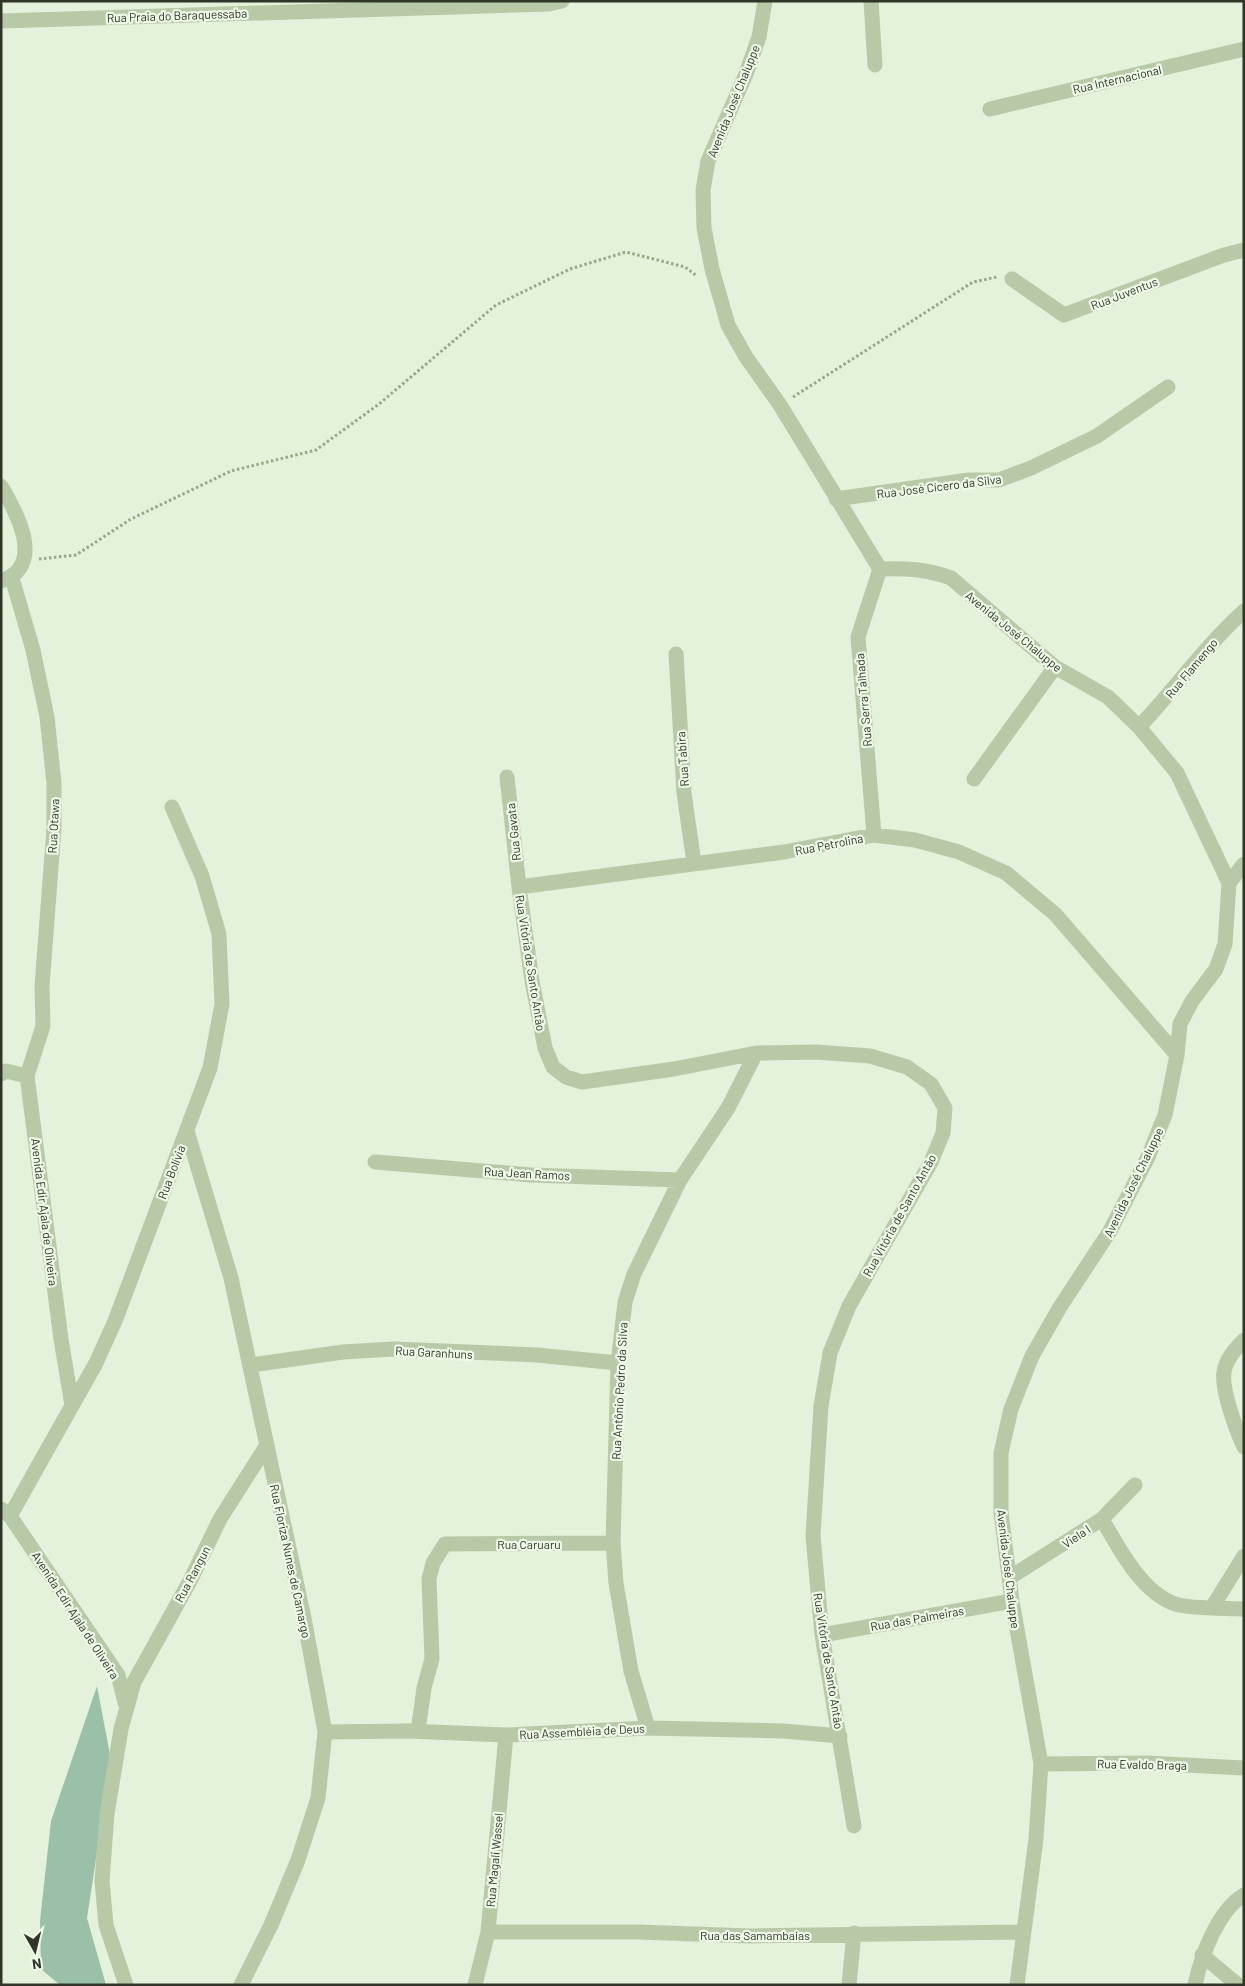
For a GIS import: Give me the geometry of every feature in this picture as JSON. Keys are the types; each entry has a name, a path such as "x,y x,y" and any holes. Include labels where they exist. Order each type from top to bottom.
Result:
{"street":[{"name":"Rua Praia do Baraquessaba","path":"1,21 549,4 562,1"},
{"name":"Avenida José Chaluppe","path":"765,1 759,37 746,74 708,161 703,190 704,228 728,325 741,349 780,405 880,569 909,568 934,572 950,578 1055,667 1108,697 1139,727 1176,773 1229,883 1225,944 1216,969 1192,1001 1180,1024 1177,1055 1165,1115 1148,1157 1110,1231 1060,1307 1032,1356 1011,1409 1001,1453 1001,1512 1009,1578 1041,1764 1036,1839 1022,1932 1017,1985"},
{"path":"871,1 875,65"},
{"name":"Rua Internacional","path":"990,109 1244,49"},
{"name":"Rua Juventus","path":"1012,279 1064,315 1224,255 1244,250"},
{"name":"Rua José Cícero da Silva","path":"836,499 970,480 998,480 1030,468 1096,436 1168,387"},
{"path":"1,486 22,528 25,544 24,560 20,569 6,579"},
{"name":"Rua Serra Talhada","path":"874,835 858,637 880,569"},
{"name":"Rua Otawa","path":"6,579 33,650 47,717 54,783 54,828 42,986 43,1026 27,1076"},
{"name":"Rua Flamengo","path":"1139,727 1169,694 1212,641 1244,610"},
{"name":"Rua Tabira","path":"676,654 684,793 694,863"},
{"path":"974,779 1055,667"},
{"name":"Rua Gavata","path":"508,777 519,887"},
{"name":"Rua Bolívia","path":"6,1513 72,1406 96,1363 115,1322 210,1068 222,1004 219,934 202,876 172,807"},
{"name":"Rua Petrolina","path":"519,887 784,852 874,835 915,840 959,852 1006,873 1054,914 1177,1055"},
{"path":"1229,883 1244,864"},
{"name":"Rua Vitória de Santo Antão","path":"519,887 532,981 545,1048 553,1068 566,1077 582,1082 674,1069 756,1053 816,1052 870,1056 908,1067 924,1078 932,1084 945,1108 943,1133 931,1162 849,1306 830,1353 821,1406 813,1536 822,1635 854,1826"},
{"name":"Rua Antônio Pedro da Silva","path":"648,1728 631,1671 616,1583 613,1543 618,1363 625,1302 634,1274 680,1180 728,1108 756,1053"},
{"path":"1,1074 6,1071 27,1076"},
{"name":"Avenida Edir Ajala de Oliveira","path":"27,1076 60,1339 72,1406"},
{"name":"Rua Floriza Nunes de Camargo","path":"186,1131 231,1278 304,1618 325,1732 318,1798 298,1860 271,1925 241,1985"},
{"name":"Rua Jean Ramos","path":"375,1162 531,1175 680,1180"},
{"path":"1244,1340 1233,1350 1224,1373 1230,1408 1244,1447"},
{"name":"Rua Garanhuns","path":"251,1365 343,1352 394,1349 537,1355 618,1363"},
{"name":"Rua Rangun","path":"127,1707 134,1682 190,1581 220,1519 267,1445"},
{"name":"Viela I","path":"1009,1578 1102,1519 1135,1485"},
{"name":"Avenida Edir Ajala de Oliveira","path":"6,1513 118,1675 127,1707"},
{"path":"1102,1519 1136,1572 1156,1594 1176,1604 1244,1609"},
{"name":"Rua Caruaru","path":"418,1731 424,1688 432,1659 429,1580 433,1563 446,1544 613,1543"},
{"path":"1213,1606 1244,1556"},
{"name":"Rua das Palmeiras","path":"822,1635 1012,1601"},
{"path":"126,1985 106,1925 102,1881 107,1814 120,1729 127,1707"},
{"name":"Rua Assembléia de Deus","path":"325,1732 418,1731 506,1735 648,1728 784,1731 840,1736"},
{"name":"Rua Magali Wassel","path":"475,1985 488,1932 506,1735"},
{"name":"Rua Evaldo Braga","path":"1041,1764 1147,1763 1244,1768"},
{"path":"1195,1985 1202,1955 1227,1909 1244,1895"},
{"name":"Rua das Samambaias","path":"488,1932 639,1932 748,1936 1022,1932"},
{"path":"849,1985 854,1934"},
{"path":"1202,1955 1238,1985"}],"path":[{"path":"24,560 76,555 131,519 231,470 316,450 379,404 496,305 570,269 626,252 685,267 719,293"},
{"path":"780,405 973,282 995,276 1012,279"}],"green space":[{"path":"97,1686 111,1760 87,1918 106,1985 60,1985 41,1969 40,1921 51,1821"}]}
